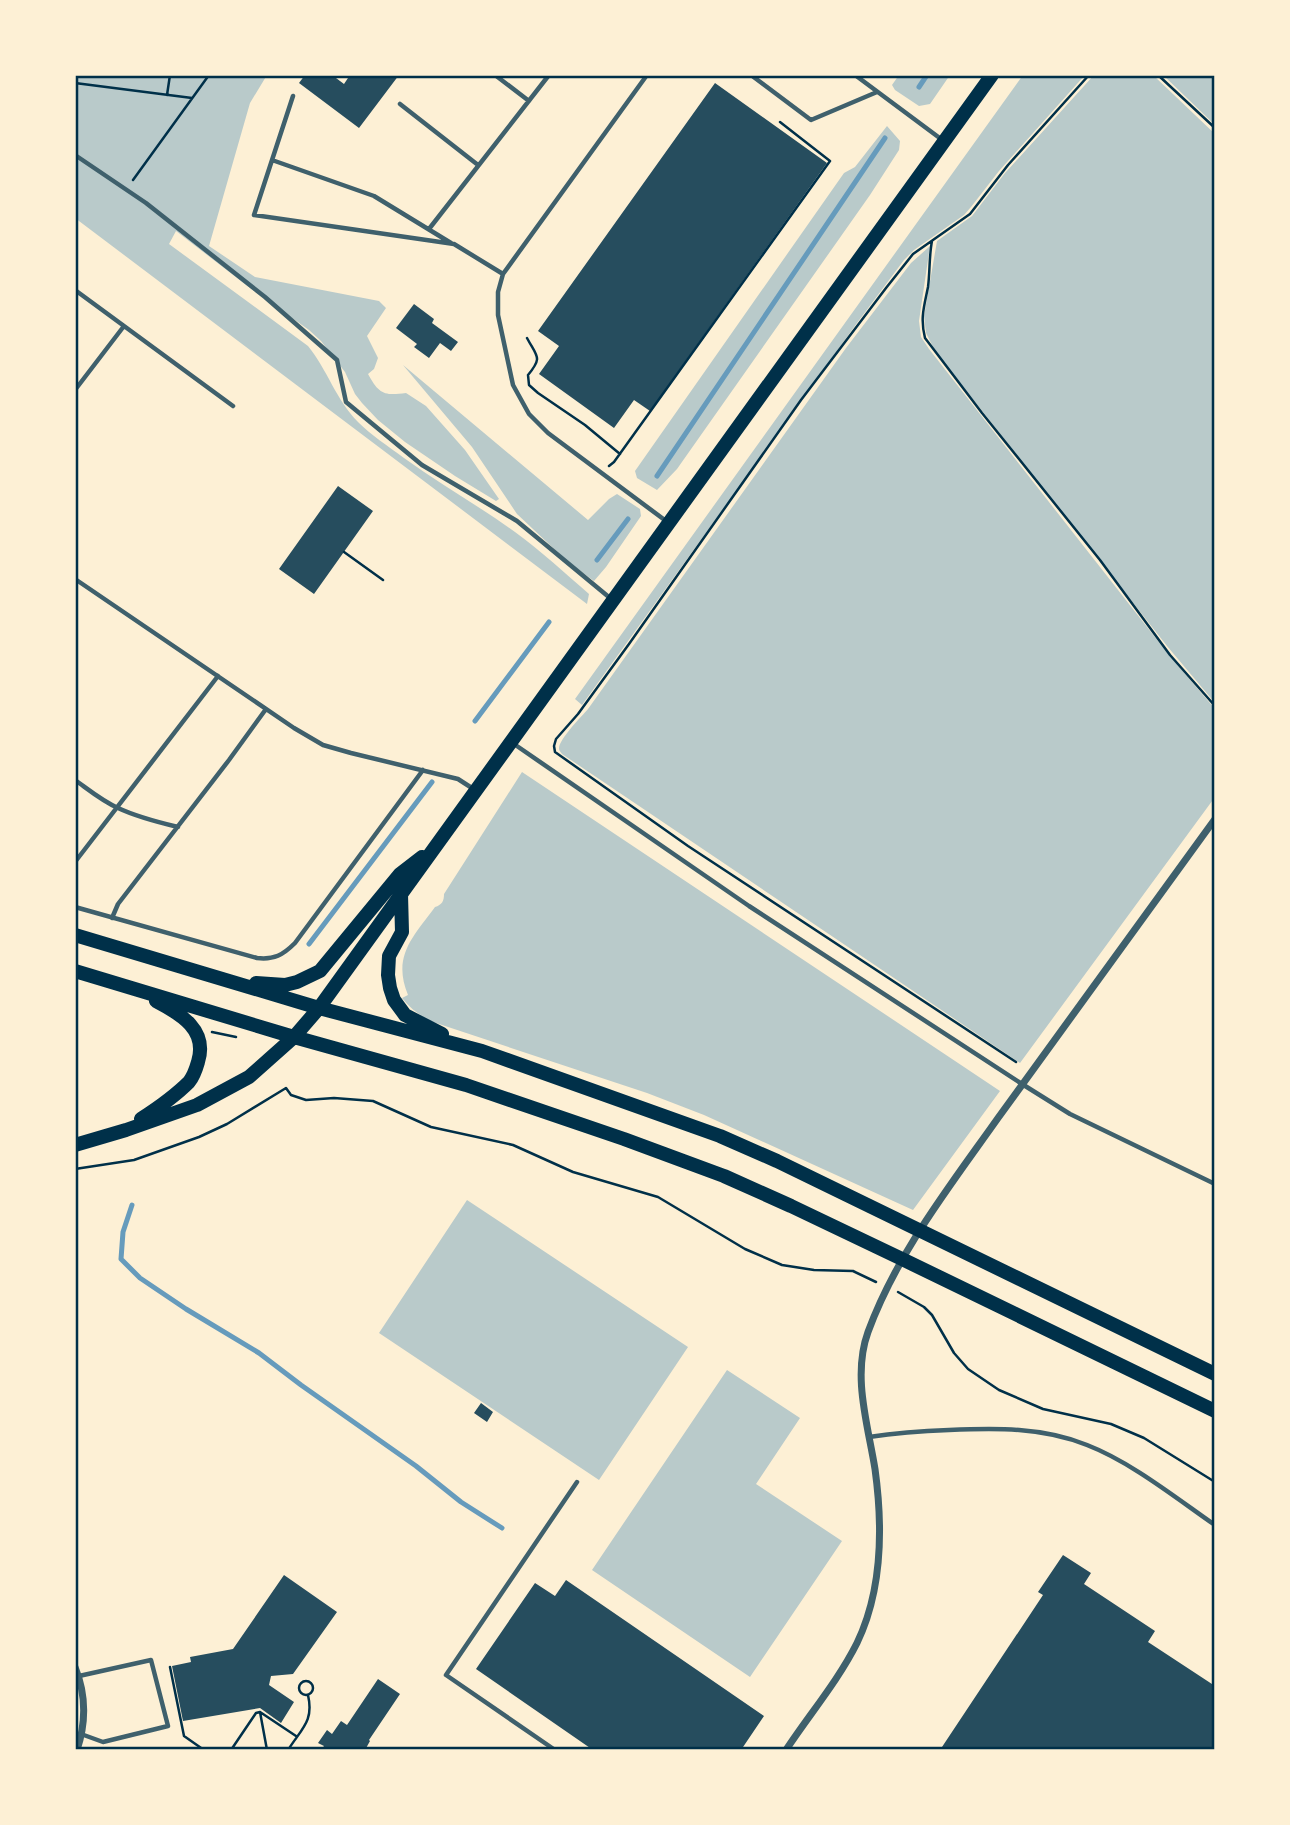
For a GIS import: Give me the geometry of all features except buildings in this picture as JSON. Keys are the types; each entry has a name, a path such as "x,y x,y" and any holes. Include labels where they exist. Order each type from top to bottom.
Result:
{"main road":[{"path":"75,1145 197,1105 250,1077 294,1037 319,1008 992,75"},
{"path":"235,983 285,985 320,971 400,874 437,845"},
{"path":"401,894 402,932 389,956 388,975 394,1000 405,1015 416,1022 482,1052"},
{"path":"75,935 319,1008 482,1052 720,1136 777,1161 1215,1374"},
{"path":"75,971 294,1037 467,1085 724,1176 1215,1411"},
{"path":"126,1130 171,1098 191,1079 201,1048 197,1034 188,1021 130,987"}],"street":[{"path":"786,1750 856,1643 866,1619 877,1573 880,1521 861,1380 866,1335 887,1286 919,1231 1022,1084 1215,819"},
{"path":"75,1667 84,1710 77,1750"}],"lane":[{"path":"495,75 528,101"},
{"path":"429,229 549,75"},
{"path":"647,75 503,274 498,292 498,315 513,385 529,414 548,433 669,524"},
{"path":"751,75 811,120 877,92"},
{"path":"855,75 944,141"},
{"path":"293,96 254,215 454,244"},
{"path":"400,104 478,165"},
{"path":"75,155 127,189 265,298 337,360 346,402 422,465 517,521 614,601"},
{"path":"272,160 374,196 503,274"},
{"path":"75,290 233,407"},
{"path":"75,390 124,326"},
{"path":"76,580 323,745 458,779 476,791"},
{"path":"75,862 218,676"},
{"path":"112,918 118,904 266,709"},
{"path":"511,742 749,906 1022,1084 1070,1114 1215,1184"},
{"path":"75,907 257,957 277,957 295,943 423,770"},
{"path":"75,780 117,808 178,827"},
{"path":"869,1437 901,1432 974,1429 1023,1429 1056,1436 1087,1445 1126,1465 1215,1525"},
{"path":"555,1750 446,1675 577,1482"},
{"path":"79,1676 151,1660 168,1726 103,1742 81,1734"}],"path":[{"path":"167,95 170,75"},
{"path":"127,189 209,75"},
{"path":"1016,1062 688,846 555,752 554,746 556,739 578,714 629,644 831,359 913,254 970,214 1008,165 1089,75"},
{"path":"1158,75 1215,128"},
{"path":"75,83 192,98"},
{"path":"601,472 620,454 831,161 780,122"},
{"path":"933,239 928,287 922,307 925,338 1100,560 1170,654 1215,706"},
{"path":"527,338 538,359 537,365 528,375 529,385 620,454"},
{"path":"344,552 383,580"},
{"path":"205,1031 238,1037"},
{"path":"75,1169 134,1160 199,1138 286,1088 291,1095 306,1100 334,1098 373,1101 431,1127 513,1145 573,1172 658,1197 745,1249 782,1265 814,1270 853,1271 887,1286 924,1307 932,1315 954,1353 968,1369 999,1390 1043,1409 1111,1424 1144,1438 1215,1482"},
{"path":"170,1667 184,1737 204,1750"},
{"path":"288,1750 309,1717 311,1709 308,1695"},
{"path":"260,1712 296,1737"},
{"path":"231,1750 256,1713 260,1712"},
{"path":"260,1712 267,1750"}],"shaded area":[{"path":"75,75 267,75 250,103 209,246 255,277 379,301 386,308 367,336 378,358 374,369 368,374 372,381 379,390 387,394 406,393 426,406 465,450 499,499 496,501 455,476 378,420 355,394 345,372 309,330 176,231 169,244 308,346 350,413 363,427 534,547 589,594 587,604 75,218"},
{"path":"899,75 950,75 930,104 919,106 895,90 892,85"},
{"path":"1023,75 1085,75 999,171 964,215 904,260 582,705 575,699"},
{"path":"1094,75 1153,75 1215,134 1215,703 935,351 926,333 924,316 937,241 972,216 1005,173"},
{"path":"1163,75 1215,75 1215,125"},
{"path":"887,126 900,141 899,150 677,469 657,490 637,478 635,471 844,173 855,167"},
{"path":"930,246 919,321 921,337 1169,655 1215,709 1215,797 1020,1063 562,754 559,749 566,734 588,709 846,348 911,263"},
{"path":"403,365 588,520 617,494 640,509 641,516 594,581 567,561 517,514 472,447"},
{"path":"522,772 1000,1091 913,1210 704,1115 647,1093 430,1021 405,1002 402,998 408,995 402,969 407,948 419,928 444,899 444,894"},
{"path":"467,1200 688,1347 599,1480 379,1333"},
{"path":"727,1370 800,1418 756,1484 842,1541 750,1677 592,1570"}],"waterway":[{"path":"919,87 927,75"},
{"path":"657,476 885,138"},
{"path":"597,560 628,519"},
{"path":"475,721 549,622"},
{"path":"309,944 432,782"},
{"path":"132,1205 123,1232 121,1259 140,1278 259,1353 416,1466 461,1502 502,1528"}]}
